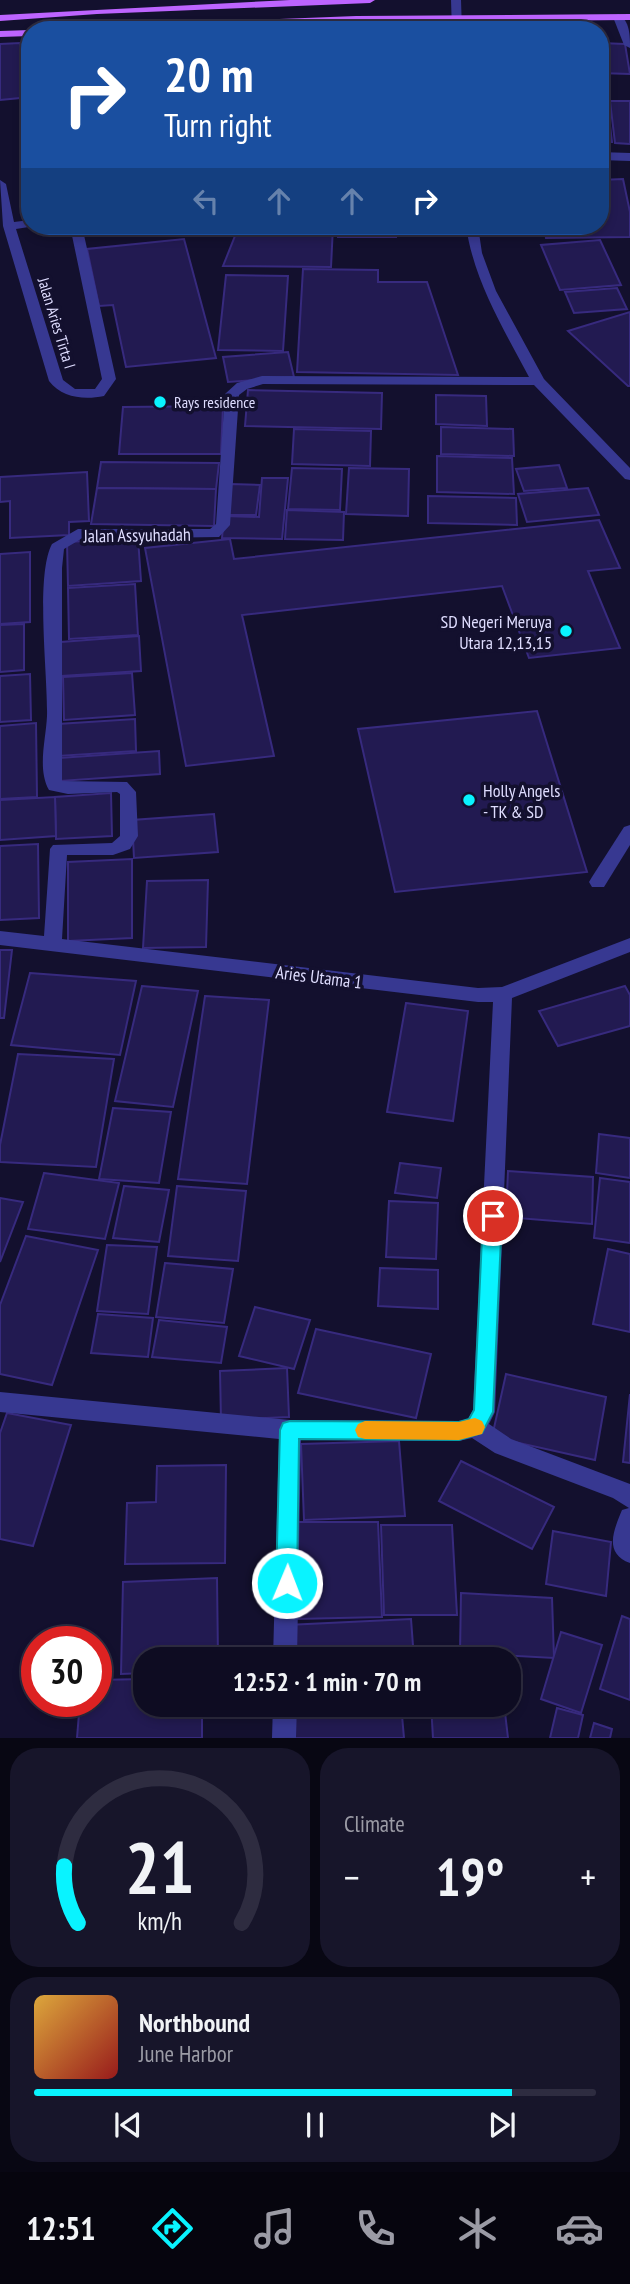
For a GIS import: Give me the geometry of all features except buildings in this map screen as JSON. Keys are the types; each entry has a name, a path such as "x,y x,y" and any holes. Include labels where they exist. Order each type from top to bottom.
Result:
{"main road":[{"path":"0,18 97,11 370,0"},
{"path":"528,21 624,17"},
{"path":"0,34 21,33"}],"street":[{"path":"456,0 456,21"},
{"path":"624,17 630,45"},
{"path":"609,156 630,157"},
{"path":"0,184 9,226 21,225"},
{"name":"Jalan Aries Tirta I","path":"9,226 56,381 68,391 99,393 109,379 78,235"},
{"path":"473,235 476,253 490,291 538,381 630,476"},
{"name":"Jalan Assyuhadah","path":"52,946 57,906 59,849 113,849 124,845 129,836 128,792 121,786 55,786 52,775 55,718 54,566 57,547 78,534 215,534 223,525 232,394 242,386 262,380 538,381"},
{"path":"598,882 630,831"},
{"name":"Aries Utama 1","path":"0,938 478,995 503,993 630,945"},
{"path":"0,1402 290,1430 459,1431 475,1427 484,1412 503,993"},
{"path":"475,1427 503,1446 621,1491 630,1498"},
{"path":"285,1647 290,1430"},
{"path":"630,1518 624,1539 624,1547 630,1552"},
{"path":"284,1738 285,1717"}],"slow traffic":[{"path":"365,1430 459,1431 475,1427"}],"place":[{"name":"Rays residence","path":"160,402"},
{"name":"SD Negeri Meruya Utara 12,13,15","path":"566,631"},
{"name":"Holly Angels - TK & SD","path":"469,800"}],"route":[{"path":"287,1583 290,1430 459,1431 475,1427 484,1412 493,1216"}]}
